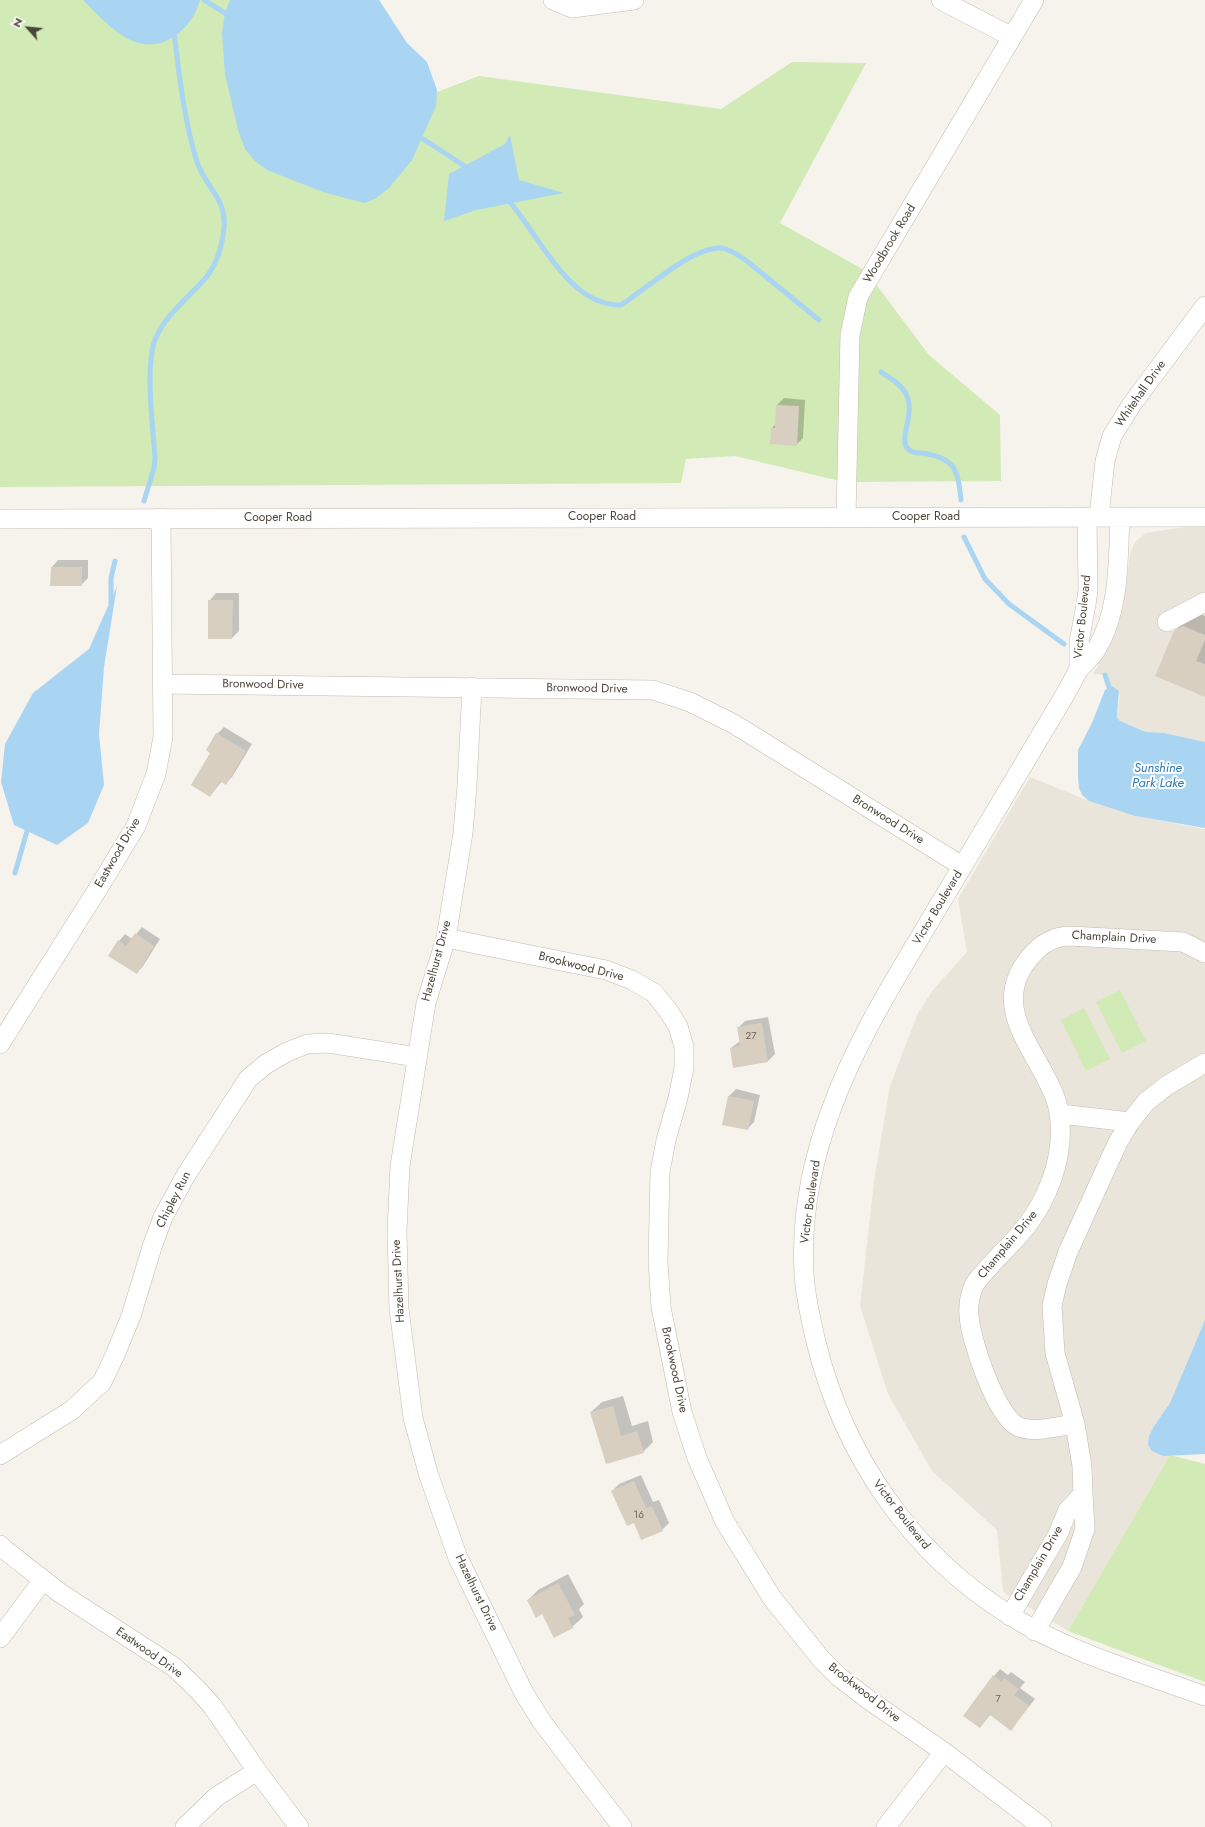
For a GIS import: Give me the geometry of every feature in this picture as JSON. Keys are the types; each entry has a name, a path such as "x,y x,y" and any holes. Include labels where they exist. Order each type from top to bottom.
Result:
{"street":[{"path":"553,0 572,8 634,0"},
{"path":"941,0 1012,37"},
{"name":"Woodbrook Road","path":"846,517 850,335 858,296 1034,0"},
{"name":"Whitehall Drive","path":"1093,517 1112,436 1132,404 1205,306"},
{"name":"Victor Boulevard","path":"1079,669 1079,642 1088,590 1093,517"},
{"name":"Victor Boulevard","path":"1120,517 1116,583 1110,614 1097,649 1079,669 874,1014 832,1108 819,1147 810,1192 804,1230 804,1274 811,1319 822,1365 835,1404 849,1437 874,1482 906,1526 943,1565 982,1596 1010,1616 1035,1631 1059,1643 1205,1696"},
{"name":"Cooper Road","path":"0,519 1205,517"},
{"name":"Eastwood Drive","path":"0,1044 99,888 136,826 156,774 163,737 161,518"},
{"path":"1167,622 1205,602"},
{"name":"Bronwood Drive","path":"163,684 653,690 690,702 734,724 962,866"},
{"name":"Hazelhurst Drive","path":"472,687 463,833 446,938 426,1003 400,1166 397,1231 399,1309 413,1418 429,1476 458,1558 524,1693 542,1722 622,1827"},
{"name":"Champlain Drive","path":"1075,1424 1037,1429 1025,1428 1017,1426 1007,1417 999,1406 991,1390 970,1329 968,1314 971,1294 974,1286 1034,1216 1051,1181 1060,1142 1060,1114 1055,1097 1020,1030 1013,1004 1014,990 1018,977 1025,963 1032,954 1046,942 1066,936 1183,942 1205,953"},
{"name":"Brookwood Drive","path":"446,938 606,970 632,980 654,993 667,1009 678,1026 684,1047 684,1068 678,1098 666,1140 660,1172 658,1262 661,1307 682,1412 697,1458 725,1522 772,1598 821,1658 839,1676 869,1700 944,1752 1042,1827"},
{"name":"Chipley Run","path":"0,1455 72,1410 102,1382 115,1356 131,1316 152,1247 163,1217 186,1175 248,1079 266,1064 307,1044 328,1043 417,1056"},
{"name":"Champlain Drive","path":"1035,1631 1072,1567 1085,1529 1082,1466 1075,1424 1055,1353 1052,1306 1057,1284 1068,1252 1117,1144 1130,1122 1146,1102 1166,1086 1205,1063"},
{"path":"1060,1114 1130,1122"},
{"name":"Champlain Drive","path":"1010,1616 1058,1534 1068,1510 1083,1494"},
{"name":"Eastwood Drive","path":"0,1545 60,1593 174,1667 213,1707 257,1771 299,1827"},
{"path":"1040,1565 1064,1581"},
{"path":"0,1638 43,1580"},
{"path":"886,1827 944,1752"},
{"path":"184,1827 216,1797 257,1771"}],"shaded area":[{"path":"1205,524 1205,742 1164,733 1146,732 1120,721 1117,718 1117,713 1120,695 1112,686 1109,687 1105,675 1093,674 1114,636 1122,612 1130,554 1135,542 1146,533"},
{"path":"1030,777 1089,801 1135,816 1205,829 1205,1320 1170,1403 1149,1436 1163,1456 1170,1455 1068,1631 1003,1592 997,1530 932,1471 888,1394 860,1306 874,1181 890,1086 918,1013 933,990 967,952 958,899"}],"green space":[{"path":"0,0 379,0 437,92 479,76 721,109 792,62 866,63 780,223 866,271 929,355 1000,415 1001,481 844,482 735,456 686,459 681,483 0,487"},
{"path":"1120,990 1146,1041 1122,1053 1096,1002"},
{"path":"1084,1008 1110,1059 1086,1071 1061,1020"},
{"path":"1170,1455 1205,1464 1205,1682 1068,1631"}],"water":[{"path":"83,0 200,0 194,15 180,32 162,42 149,44 137,42 125,37 103,20"},
{"path":"230,0 379,0 407,43 427,62 437,90 436,106 412,160 389,188 375,199 364,203 323,192 267,170 255,161 245,149 238,130 225,74 222,33 225,13"},
{"path":"510,135 519,180 564,193 476,210 444,221 449,174 505,144"},
{"path":"117,586 104,667 99,734 104,785 88,823 57,845 14,825 1,782 5,744 33,693 89,649"},
{"name":"Sunshine Park Lake","path":"1112,686 1119,691 1117,718 1120,721 1146,732 1164,733 1205,742 1205,828 1135,816 1089,801 1082,795 1079,788 1078,777 1078,750 1092,723 1105,690"},
{"path":"1205,1320 1205,1454 1163,1456 1152,1451 1148,1445 1149,1436 1170,1403"}],"building":[{"path":"776,405 799,406 797,446 770,444 771,428 775,428"},
{"path":"51,567 82,567 82,586 50,586"},
{"path":"208,600 233,600 232,639 208,639"},
{"path":"1183,626 1205,635 1205,640 1196,661 1205,664 1205,697 1155,676 1174,631"},
{"path":"216,733 246,751 226,785 220,781 210,797 191,785 210,753 206,750"},
{"path":"135,933 154,946 137,974 108,956 118,940 126,946"},
{"path":"762,1023 768,1062 733,1068 730,1048 740,1046 737,1027"},
{"path":"728,1096 754,1101 748,1130 722,1125"},
{"path":"613,1406 621,1436 637,1431 644,1453 606,1464 590,1412"},
{"path":"634,1481 646,1508 652,1506 663,1531 641,1540 634,1523 627,1526 611,1491"},
{"path":"558,1583 575,1615 568,1618 573,1628 554,1638 542,1614 536,1618 527,1600"},
{"path":"993,1675 1002,1682 1004,1678 1019,1689 1014,1695 1029,1706 1011,1731 990,1715 980,1728 963,1716"}],"waterway":[{"path":"204,0 230,16"},
{"path":"144,501 154,468 155,458 151,415 150,381 150,366 155,340 159,331 170,315 208,275 215,263 220,249 224,228 224,218 219,201 201,171 192,146 182,97 174,31"},
{"path":"417,135 469,169"},
{"path":"507,199 519,213 555,265 569,281 585,294 602,302 621,305 683,261 696,254 721,248 732,252 748,262 819,320"},
{"path":"881,372 901,387 909,401 909,417 905,438 907,448 913,452 932,455 948,462 956,473 961,500"},
{"path":"964,537 985,579 1009,604 1064,644"},
{"path":"111,604 111,578 115,561"},
{"path":"1105,675 1111,693"},
{"path":"15,873 29,824"}]}
